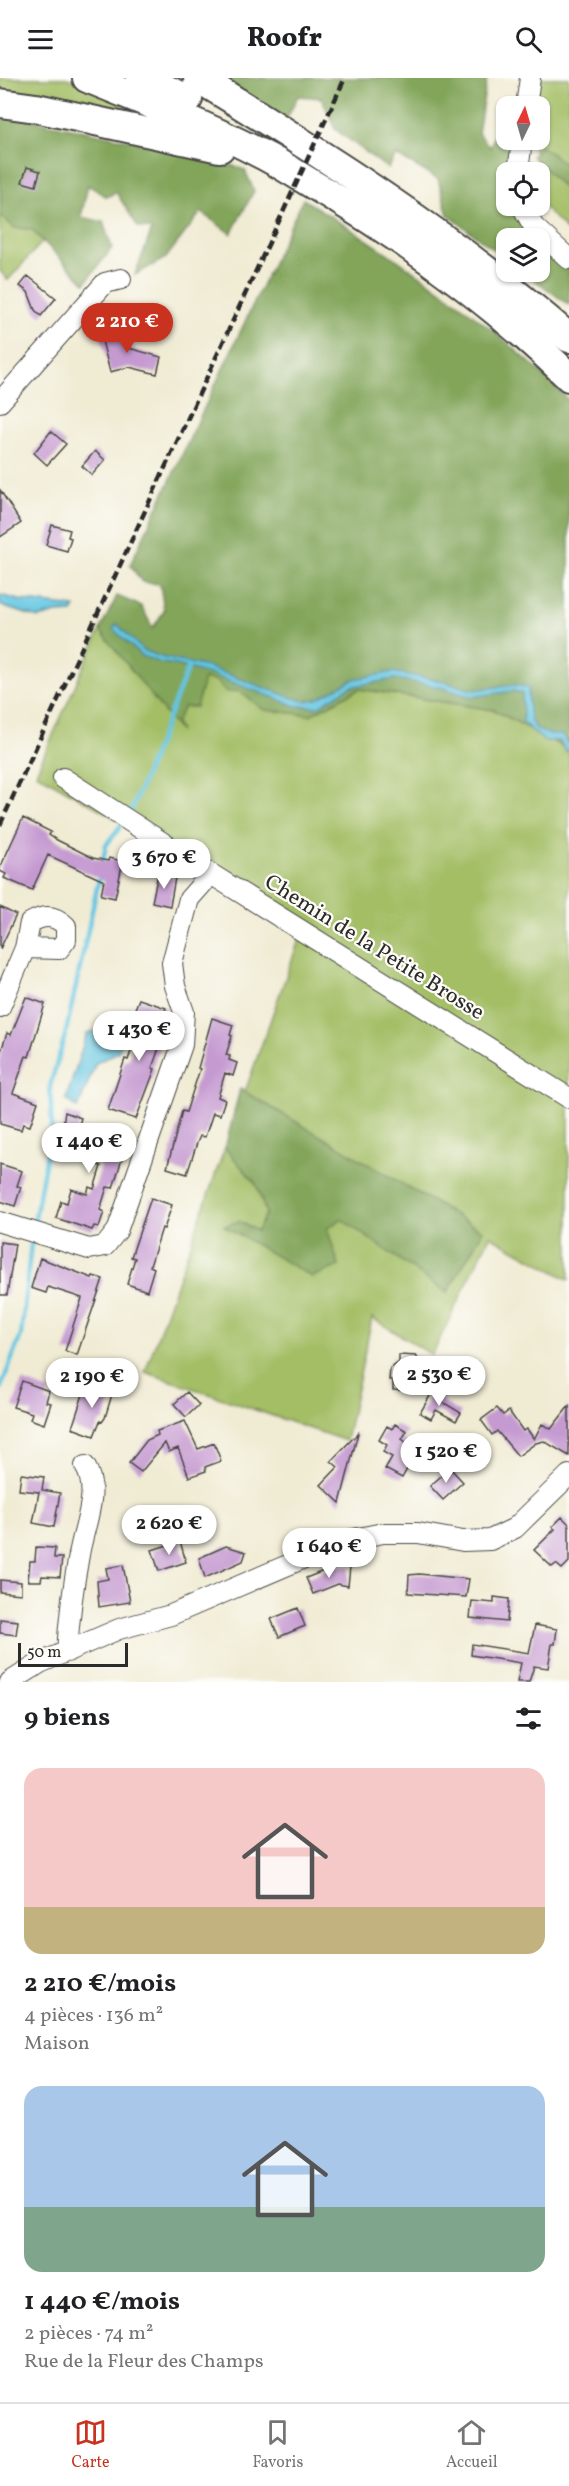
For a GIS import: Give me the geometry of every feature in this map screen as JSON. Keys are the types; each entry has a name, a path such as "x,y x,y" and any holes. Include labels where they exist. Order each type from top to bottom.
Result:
{"highway":[{"path":"87,78 197,123 263,155 358,212 416,250 470,291 569,377"},
{"path":"141,78 256,129 394,202"},
{"path":"198,78 328,158 394,202 480,264 569,338"},
{"path":"0,104 47,110 220,148 264,165 358,212"}],"street":[{"path":"527,96 530,78"},
{"path":"528,216 534,227 569,259"},
{"path":"0,402 105,283 121,279"},
{"name":"Chemin de la Petite Brosse","path":"63,778 211,874 569,1098"},
{"path":"0,1222 89,1249 105,1246 117,1232 182,1045 184,1012 175,986 172,963 189,899 211,874"},
{"path":"0,1007 25,948"},
{"path":"67,1652 69,1620 79,1552 90,1505 91,1475 86,1466"},
{"path":"7,1679 119,1629 171,1615 344,1541 383,1533 418,1533 463,1541 490,1540 515,1528 569,1475"}],"green space":[{"path":"0,78 67,78 202,135 0,94"},
{"path":"219,78 487,78 478,133 490,147 496,132 496,150 512,150 511,162 496,162 496,216 522,216 530,228 496,228 496,251 448,215 438,179 396,155 388,169 335,129 322,98 298,96 286,120"},
{"path":"526,78 569,78 569,233 550,213 550,162 535,162 534,150 550,150 550,96 528,96"},
{"path":"12,116 205,156 245,170 254,191 231,234 201,212 166,258 135,275 152,229 138,227 116,192 107,197 88,185 81,217 103,222 112,248 85,283 31,229 15,228 0,215 0,120"},
{"path":"537,150 546,150 569,167 569,221 567,191 550,174 550,162 538,162 532,156"},
{"path":"303,199 408,267 476,317 540,372 569,401 569,750 494,710 359,689 310,715 264,710 239,691 226,692 216,681 204,679 196,707 184,707 176,722 180,732 100,630 117,596 141,606 153,628 164,611 160,584 142,582 130,565"},
{"path":"0,215 15,228 31,229 43,241 8,280 0,271"},
{"path":"550,251 569,268 569,305 538,282 550,282"},
{"path":"100,630 239,691 310,715 359,689 495,710 569,750 569,1280 490,1236 432,1355 372,1318 346,1441 145,1372 304,926 36,773"},
{"path":"240,1089 483,1231 447,1293 341,1219 327,1228 339,1266 312,1277 224,1226 239,1221 257,1231 266,1213 256,1184 225,1148"}],"water":[{"path":"0,595 19,600 75,607 72,612 56,613 39,618 0,605"},
{"path":"117,624 143,650 161,657 208,667 305,701 317,699 354,679 393,672 442,681 472,690 514,685 528,687 532,722 541,732 562,735 569,744 569,752 565,751 560,741 544,741 523,723 522,693 513,691 472,697 439,687 395,679 350,687 318,707 296,706 215,676 142,656 113,629"},
{"path":"129,1023 118,1052 96,1063 78,1108 66,1099 87,1033"}],"building":[{"path":"27,167 40,171 36,186 22,182"},
{"path":"28,276 56,298 41,316 35,310 28,292 20,286"},
{"path":"120,328 125,347 161,357 157,374 129,367 110,372 100,333"},
{"path":"51,431 66,444 47,465 34,453"},
{"path":"95,451 105,460 92,475 82,466"},
{"path":"0,490 21,523 0,537"},
{"path":"52,525 70,530 68,537 71,538 67,551 46,545"},
{"path":"23,818 51,832 49,835 55,839 93,858 123,861 115,898 101,895 104,881 48,855 32,890 4,878 6,874 0,871 0,868"},
{"path":"158,874 175,878 170,906 152,902"},
{"path":"0,907 16,915 0,949"},
{"path":"26,997 45,1004 29,1057 26,1056 13,1093 38,1102 30,1126 23,1124 21,1130 0,1124 0,1054 7,1033 11,1035"},
{"path":"139,999 166,1008 158,1032 164,1034 152,1068 155,1069 136,1119 108,1110 125,1059 128,1060 142,1020 132,1016"},
{"path":"212,1018 233,1025 226,1055 230,1056 229,1060 237,1063 233,1076 225,1073 218,1097 225,1100 220,1115 213,1113 205,1137 200,1136 187,1174 167,1168 182,1111 186,1112 200,1069 198,1068"},
{"path":"65,1112 81,1118 77,1132 84,1133 84,1136 101,1138 126,1146 113,1188 107,1187 100,1210 104,1212 99,1227 94,1226 92,1230 56,1218 61,1201 67,1203 71,1189 87,1194 89,1187 94,1189 101,1166 88,1162 90,1156 66,1153 67,1143 60,1142"},
{"path":"0,1164 22,1171 17,1186 21,1187 15,1206 0,1201"},
{"path":"151,1198 172,1205 150,1266 154,1268 147,1291 127,1284 135,1258 131,1257"},
{"path":"0,1242 15,1244 7,1295 0,1295"},
{"path":"40,1258 92,1278 93,1276 103,1279 77,1355 65,1351 82,1298 48,1287 46,1293 31,1288"},
{"path":"399,1355 417,1356 415,1391 393,1390 393,1380 389,1380 390,1369 399,1362"},
{"path":"22,1381 49,1391 46,1402 51,1403 44,1424 30,1419 32,1413 13,1407"},
{"path":"87,1382 113,1391 105,1418 102,1422 100,1421 94,1436 72,1428"},
{"path":"434,1389 444,1395 441,1401 461,1413 456,1421 436,1410 431,1419 420,1413"},
{"path":"187,1392 199,1405 186,1417 174,1404"},
{"path":"569,1406 569,1456 544,1441 536,1443 518,1456 497,1431 492,1435 481,1420 497,1408 503,1415 509,1411 523,1431 527,1429 534,1439 542,1424 551,1429"},
{"path":"185,1421 198,1449 214,1443 221,1461 205,1467 206,1471 189,1477 178,1448 169,1452 165,1443 141,1472 129,1463 147,1440 158,1435 157,1431"},
{"path":"395,1424 407,1431 402,1439 417,1451 402,1478 385,1469 392,1457 383,1452 387,1445 379,1440 387,1426 392,1429"},
{"path":"358,1433 340,1503 321,1485 338,1467 331,1461"},
{"path":"450,1468 463,1482 443,1500 430,1486"},
{"path":"21,1474 44,1477 42,1490 60,1493 54,1527 33,1523 39,1492 19,1490"},
{"path":"562,1517 569,1524 569,1562 562,1569 556,1564 552,1567 534,1550 555,1529 552,1527"},
{"path":"180,1541 186,1562 159,1571 152,1550"},
{"path":"226,1546 246,1552 243,1561 205,1578 199,1558"},
{"path":"36,1547 55,1548 54,1558 62,1558 60,1577 42,1576 41,1581 28,1581 30,1561 35,1561"},
{"path":"123,1565 130,1602 99,1607 97,1581 108,1579 106,1568"},
{"path":"336,1566 350,1567 348,1586 338,1584 313,1594 306,1578"},
{"path":"409,1575 469,1579 466,1597 408,1593"},
{"path":"0,1580 21,1582 21,1594 0,1592"},
{"path":"494,1597 509,1599 507,1622 470,1618 472,1601 494,1603"},
{"path":"298,1608 305,1626 279,1637 271,1619"},
{"path":"0,1619 18,1621 16,1635 0,1633"},
{"path":"535,1625 557,1629 548,1668 534,1666 529,1682 517,1682 521,1663 471,1655 472,1644 529,1653"}],"waterway":[{"path":"130,814 188,668"},
{"path":"102,865 106,845 123,823"},
{"path":"34,1223 52,1126 50,1086 66,1032 100,874"},
{"path":"0,1390 21,1335 31,1244"}],"railway":[{"path":"0,825 345,78"}]}
